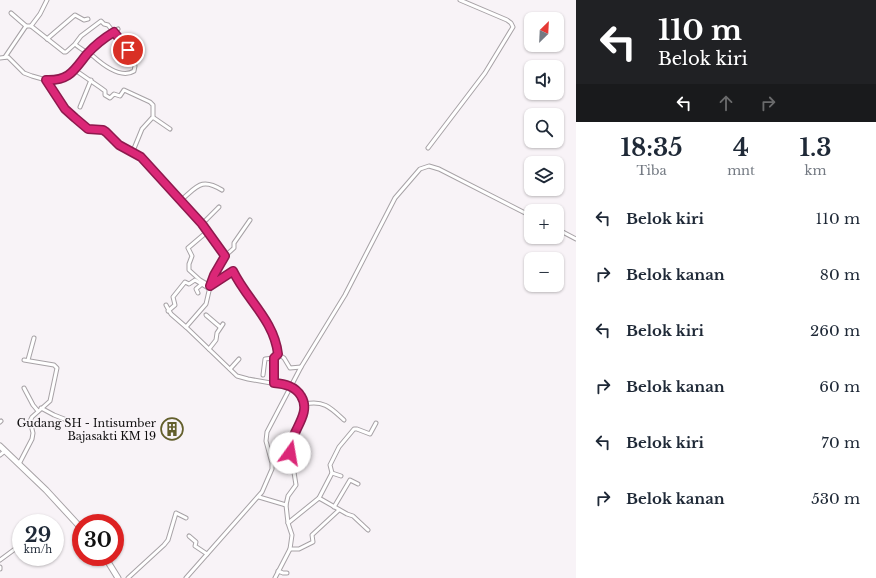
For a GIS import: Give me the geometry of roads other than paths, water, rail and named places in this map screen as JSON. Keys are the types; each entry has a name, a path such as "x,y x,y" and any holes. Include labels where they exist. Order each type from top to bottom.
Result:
{"highway":[{"path":"0,446 46,490 72,518"},
{"path":"111,566 118,578"}],"street":[{"path":"31,26 40,14 47,0"},
{"path":"428,148 485,73 513,27 507,20 460,0"},
{"path":"11,13 26,26 31,26 64,52 66,52 81,36 101,21 104,24 107,24 128,50 131,60 135,66 133,72 125,74 101,64 74,44"},
{"path":"47,39 75,15 84,20 88,19"},
{"path":"5,57 26,26"},
{"path":"0,58 5,57 12,60 24,73 37,78 46,80 61,79 76,70 100,40 118,28"},
{"path":"76,70 92,80 105,91 105,95 110,98 114,94 120,96 124,90 150,102 153,105 153,117 142,130 133,152"},
{"path":"46,80 65,109 88,129 103,130 119,145 141,157 208,231 225,256"},
{"path":"80,106 92,80"},
{"path":"153,117 170,129"},
{"path":"186,578 258,497 265,487 272,469 266,435 300,367 345,295 392,202 420,169 429,166 439,169 524,212"},
{"path":"181,200 198,185 211,184 222,190"},
{"path":"202,224 219,207"},
{"path":"186,327 206,304 214,275 225,256 234,248 234,243 250,220"},
{"path":"208,231 188,248 192,256 188,267 190,272 210,288"},
{"path":"564,233 576,239"},
{"path":"210,288 233,271 273,332 278,354 284,358 290,368 300,367"},
{"path":"168,311 175,305 173,297 185,283 189,284 194,280 210,288"},
{"path":"198,293 196,289 202,284"},
{"path":"166,305 168,311 236,375 243,378 290,387 299,394 304,404 303,415 290,445 296,485 288,496 286,505 288,523 292,534 290,549 275,578"},
{"path":"206,316 222,326 217,333 216,340 209,349"},
{"path":"19,464 32,439 33,433 30,421 38,411 50,401 57,366 26,360 34,338"},
{"path":"260,359 265,360 266,358 274,358 278,354"},
{"path":"274,358 274,383"},
{"path":"230,369 239,359"},
{"path":"263,375 265,360"},
{"path":"24,388 38,411"},
{"path":"304,404 314,403 329,406 344,420"},
{"path":"42,408 54,415 77,424"},
{"path":"288,523 319,498 332,473 330,465 339,448 354,429 357,428 370,434 376,423"},
{"path":"0,455 5,450"},
{"path":"292,464 304,460"},
{"path":"332,473 341,476"},
{"path":"334,507 350,480 358,484"},
{"path":"258,497 286,505"},
{"path":"319,498 339,510 353,516 368,530"},
{"path":"290,549 299,549 313,542 312,534 339,510"},
{"path":"128,578 168,540 176,513 186,518"},
{"path":"189,536 196,542 195,546 207,554"},
{"path":"0,560 12,551"},
{"path":"278,571 287,573"}],"place":[{"name":"Gudang SH - Intisumber Bajasakti KM 19","path":"172,429"}]}
